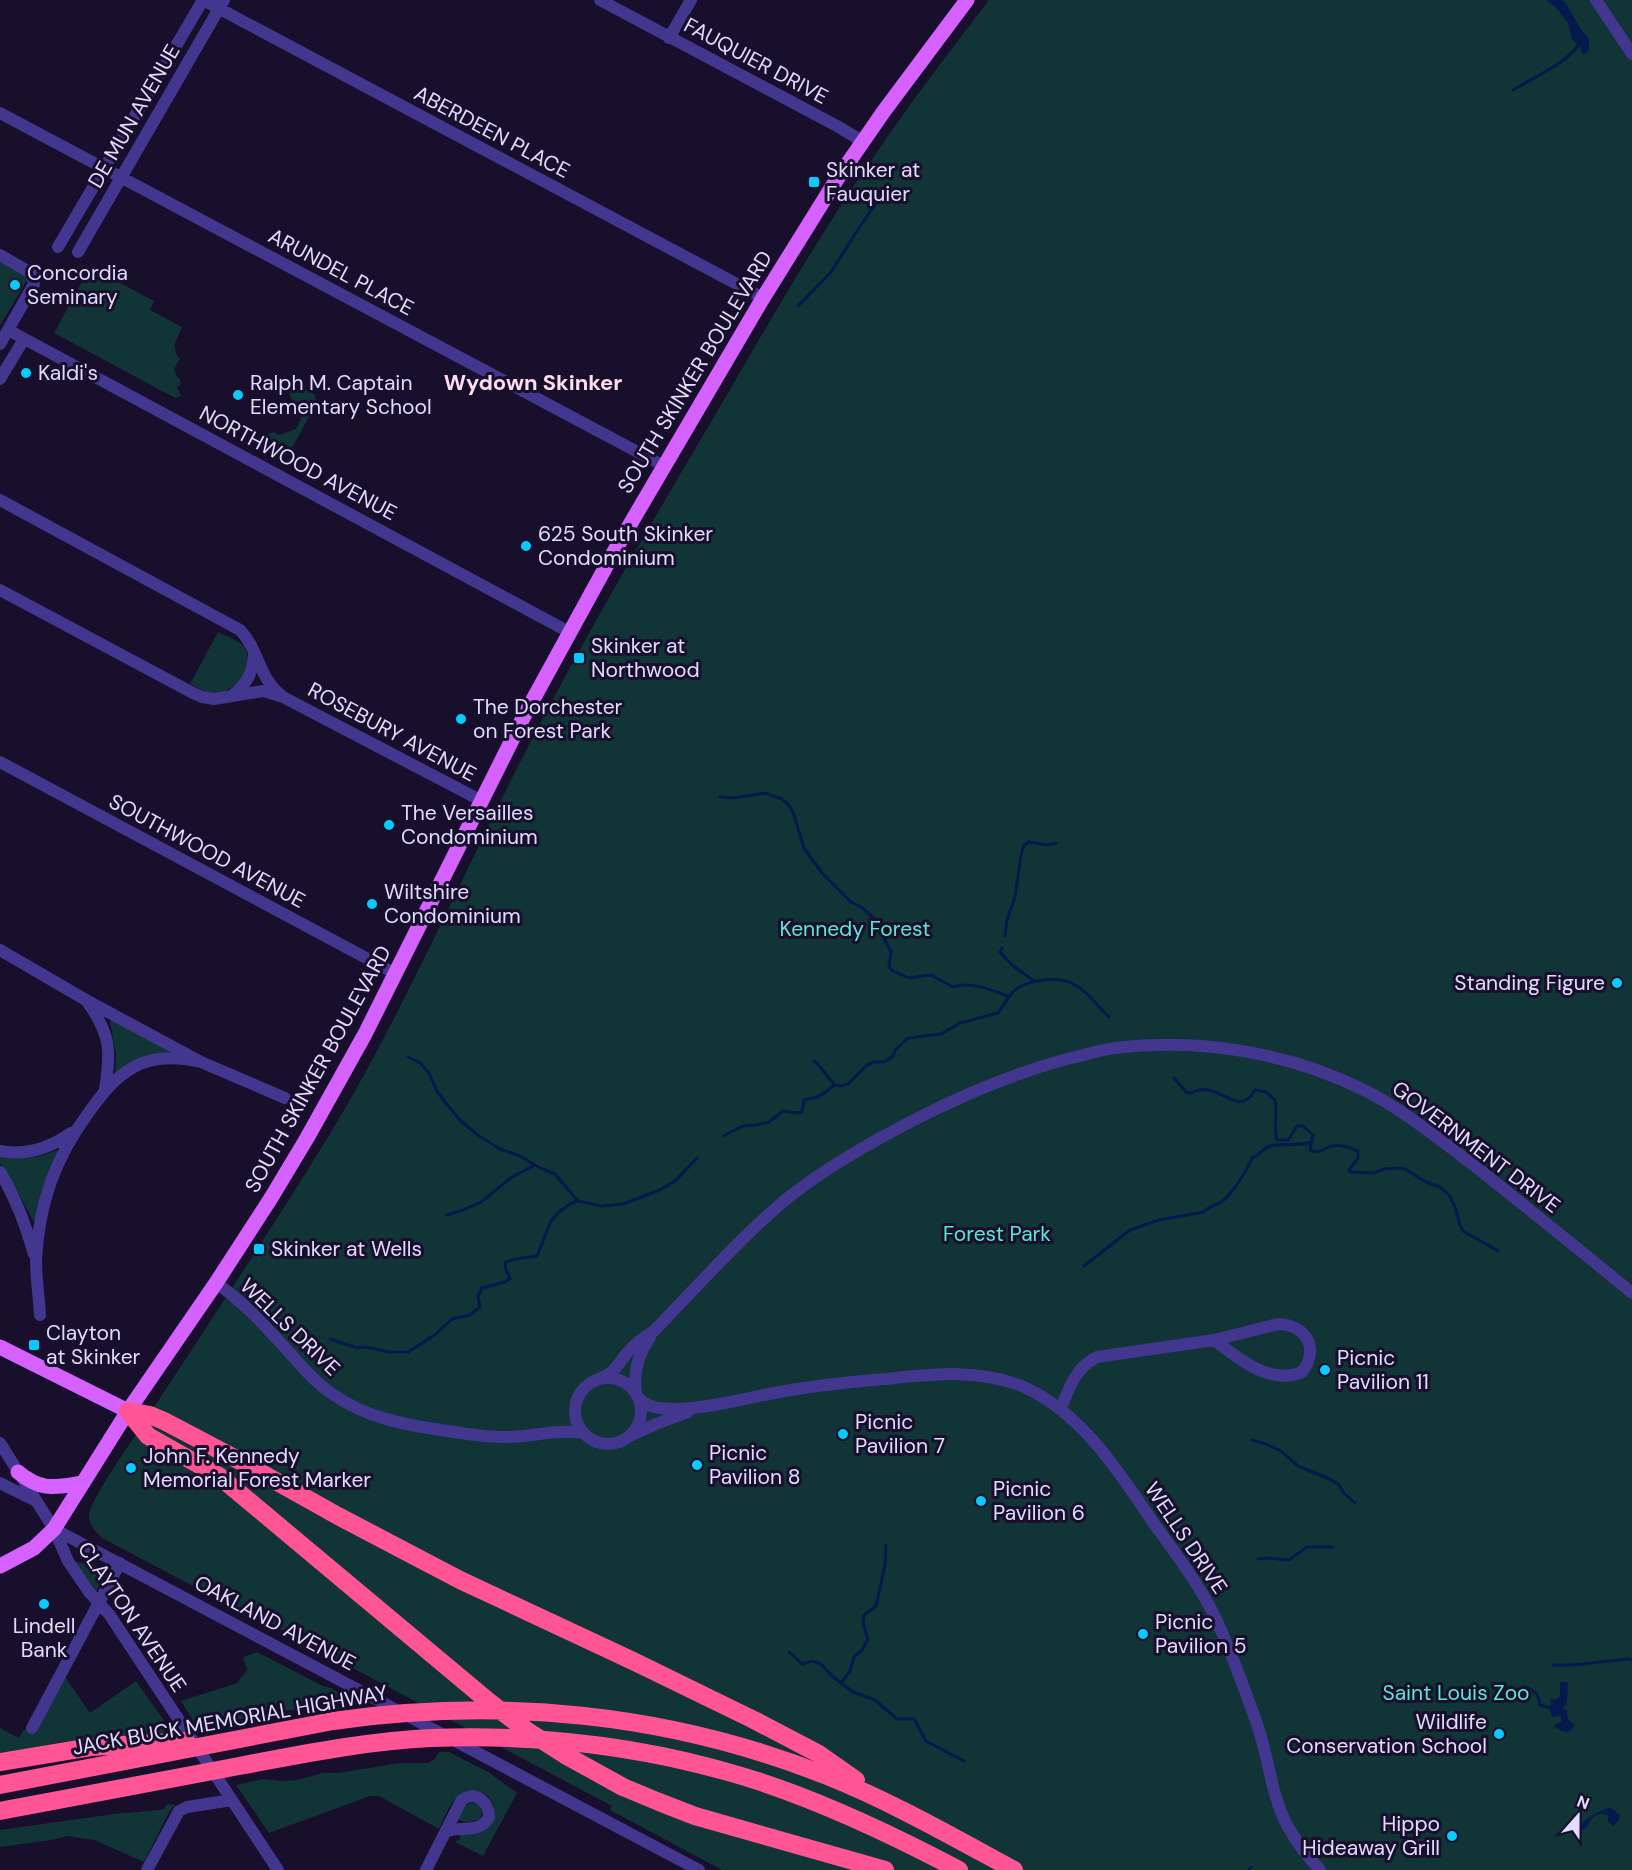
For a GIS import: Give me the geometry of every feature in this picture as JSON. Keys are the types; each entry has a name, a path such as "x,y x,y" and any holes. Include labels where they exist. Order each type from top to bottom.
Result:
{"highway":[{"path":"128,1411 148,1436 219,1476 468,1684 526,1730 586,1768 632,1791 695,1816 885,1870"},
{"path":"128,1411 150,1415 164,1421 451,1576 643,1665 754,1720 819,1755 899,1809"},
{"name":"JACK BUCK MEMORIAL HIGHWAY","path":"0,1785 333,1720 414,1711 483,1710 566,1714 662,1728 756,1751 829,1777 899,1809 1014,1870"},
{"path":"0,1811 361,1745 431,1738 559,1740 661,1756 746,1777 855,1819 959,1870"},
{"path":"0,1762 91,1747 238,1739"},
{"path":"0,1816 19,1807"}],"main road":[{"name":"SOUTH SKINKER BOULEVARD","path":"0,1566 34,1548 54,1529 128,1411 271,1198 307,1138 396,974 569,632 664,466 818,208 862,141 967,0"},
{"path":"0,1347 128,1411"},
{"path":"18,1472 33,1483 45,1487 83,1483"}],"street":[{"name":"ABERDEEN PLACE","path":"203,0 221,4 763,298"},
{"name":"DE MUN AVENUE","path":"58,247 203,0"},
{"name":"FAUQUIER DRIVE","path":"600,0 862,141"},
{"path":"669,38 691,0"},
{"path":"1596,0 1632,54"},
{"name":"DE MUN AVENUE","path":"78,252 221,4"},
{"name":"ARUNDEL PLACE","path":"0,113 664,466"},
{"path":"0,255 32,273 34,284 0,344"},
{"name":"NORTHWOOD AVENUE","path":"8,330 569,632"},
{"path":"0,379 24,339"},
{"path":"0,500 240,630 250,641 268,682 283,697"},
{"path":"0,590 202,698 214,699 263,691 283,697"},
{"path":"233,695 250,677 254,665 254,653"},
{"name":"ROSEBURY AVENUE","path":"283,697 482,801"},
{"name":"SOUTHWOOD AVENUE","path":"0,762 396,974"},
{"path":"0,950 86,1000 201,1062 285,1098"},
{"path":"86,1000 104,1028 108,1043 110,1060 105,1089"},
{"name":"GOVERNMENT DRIVE","path":"599,1379 616,1370 633,1347 654,1331 742,1240 788,1198 860,1148 970,1094 1044,1065 1116,1048 1166,1046 1220,1048 1265,1055 1321,1072 1376,1096 1448,1146 1632,1293"},
{"path":"40,1315 36,1261 42,1217 52,1174 75,1131 105,1089 135,1066 148,1061 181,1058 201,1062"},
{"path":"0,1151 22,1152 42,1149 75,1131"},
{"path":"0,1172 22,1217 36,1261"},
{"name":"WELLS DRIVE","path":"216,1283 244,1305 331,1394 371,1415 394,1422 491,1437 570,1431 583,1433"},
{"path":"1060,1408 1075,1377 1082,1368 1097,1357 1214,1340 1278,1324 1294,1326 1302,1332 1310,1345 1309,1359 1302,1372 1298,1374 1287,1376 1272,1374 1252,1366 1214,1340"},
{"name":"GOVERNMENT DRIVE","path":"637,1394 635,1374 637,1366 644,1346 654,1331"},
{"name":"WELLS DRIVE","path":"629,1436 703,1407 777,1392 845,1382 959,1374 1009,1381 1041,1396 1060,1408 1083,1430 1122,1477 1202,1593 1229,1651 1258,1728 1277,1800 1287,1826 1320,1870"},
{"path":"599,1379 615,1379 629,1386 637,1394 640,1404 639,1422 629,1436 611,1444 591,1439 583,1433 576,1418 576,1402 585,1387 599,1379"},
{"name":"WELLS DRIVE","path":"637,1394 644,1403 657,1407 703,1407"},
{"name":"CLAYTON AVENUE","path":"0,1443 54,1529 68,1561 89,1592 109,1614 278,1870"},
{"path":"0,1484 37,1502"},
{"name":"OAKLAND AVENUE","path":"54,1529 699,1870"},
{"path":"32,1728 120,1563"},
{"path":"147,1870 179,1811 187,1806 229,1795"},
{"path":"426,1870 447,1831"}],"green space":[{"name":"Forest Park","path":"989,0 1632,0 1632,1870 722,1870 610,1810 612,1806 236,1606 212,1596 102,1538 90,1522 91,1508 111,1473 208,1326 351,1098 408,990 564,678 630,560 777,309 890,133"},
{"path":"0,256 31,273 0,326"},
{"path":"90,267 154,301 150,310 182,327 174,345 177,356 180,358 174,369 180,379 180,385 177,387 181,396 175,398 54,333"},
{"path":"300,387 314,394 317,402 288,455 273,447 266,435 274,432 279,435 296,429 301,419 289,391"},
{"path":"218,632 241,644 247,653 248,660 242,676 231,688 213,693 190,684"},
{"path":"110,1021 169,1051 169,1054 115,1074 116,1055"},
{"path":"57,1150 35,1224 0,1163 0,1156 29,1158"},
{"path":"75,1562 89,1564 105,1575 96,1592"},
{"path":"257,1652 350,1699 197,1727 181,1701 237,1683 247,1670 243,1657"},
{"path":"65,1677 90,1713 136,1681 172,1732 63,1742 0,1754 0,1728 19,1738 24,1729 35,1734"},
{"path":"439,1752 449,1752 488,1772 517,1793 483,1856 455,1842 460,1839 460,1834 479,1833 489,1825 494,1808 492,1801 481,1792 465,1791 458,1796 449,1807 439,1829 379,1796 370,1796 269,1833 236,1785 263,1779 297,1780 323,1773 338,1773 399,1763 429,1763"},
{"path":"471,1803 480,1805 482,1814 480,1819 469,1822 460,1821 458,1818 465,1806"},
{"path":"167,1804 175,1805 169,1812 144,1862 94,1840 68,1836 0,1847 0,1830 158,1810 164,1809"}],"water":[{"path":"1546,0 1565,2 1589,39 1589,51 1582,53 1580,47 1572,39 1568,23"},
{"path":"1560,1682 1568,1683 1567,1701 1563,1709 1567,1710 1568,1719 1575,1725 1568,1732 1553,1725 1561,1722 1561,1716 1552,1717 1550,1711 1551,1698 1555,1700 1560,1696"},
{"path":"1608,1808 1620,1815 1619,1820 1613,1826 1608,1821 1608,1815 1599,1814 1585,1829 1579,1829 1587,1818"}],"waterway":[{"path":"1513,90 1560,63 1579,43"},
{"path":"798,306 831,272 885,190"},
{"path":"720,797 732,798 765,793 782,799 789,805 804,848 822,873 851,902 873,917 891,952 889,967 893,971 909,978 931,975 953,987 975,986 1010,997"},
{"path":"1005,936 1007,920 1015,897 1024,845 1029,842 1047,845 1056,843"},
{"path":"1002,948 1000,952 1012,965 1034,981"},
{"path":"723,1136 743,1126 769,1122 783,1111 802,1112 804,1100 818,1097 835,1085 848,1084 867,1065 884,1062 893,1056 896,1049 908,1038 941,1034 960,1023 998,1013 1013,991 1030,982 1050,979 1070,982 1085,992 1109,1017"},
{"path":"408,1057 420,1063 429,1073 437,1091 461,1121 500,1149 520,1156 555,1174 578,1201"},
{"path":"814,1061 834,1084"},
{"path":"1174,1078 1186,1092 1208,1090 1237,1101 1244,1101 1255,1090 1266,1092 1275,1100 1277,1140 1288,1140 1297,1126 1303,1126 1313,1135 1310,1150 1319,1151 1339,1146 1358,1151 1358,1158 1349,1170 1350,1172 1373,1173 1385,1169 1405,1169 1428,1183 1440,1187 1450,1196 1463,1231 1498,1251"},
{"path":"1084,1266 1130,1230 1159,1220 1204,1212 1221,1202 1234,1188 1252,1158 1266,1148 1312,1142"},
{"path":"330,1339 357,1348 408,1352 436,1334 452,1319 470,1315 480,1307 478,1296 482,1288 510,1279 505,1267 506,1262 537,1256 551,1221 570,1204 578,1201 602,1206 623,1204 660,1190 675,1181 697,1158"},
{"path":"447,1215 481,1202 512,1177 535,1165"},
{"path":"1252,1440 1281,1451 1298,1466 1330,1479 1338,1484 1355,1503"},
{"path":"842,1682 850,1671 854,1657 862,1650 868,1639 863,1623 864,1615 876,1606 885,1565 886,1545"},
{"path":"1258,1559 1289,1560 1307,1547 1333,1547"},
{"path":"789,1652 802,1664 812,1661 821,1664 853,1692 875,1700 897,1719 914,1719 926,1741 964,1761"},
{"path":"1553,1665 1632,1660"},
{"path":"1524,1694 1520,1692 1525,1687 1534,1691 1540,1705 1550,1708"}],"place":[{"name":"Skinker at Fauquier","path":"814,182"},
{"name":"Concordia Seminary","path":"15,285"},
{"name":"Kaldi's","path":"26,373"},
{"name":"Ralph M. Captain Elementary School","path":"238,395"},
{"name":"625 South Skinker Condominium","path":"526,546"},
{"name":"Skinker at Northwood","path":"579,658"},
{"name":"The Dorchester on Forest Park","path":"461,719"},
{"name":"The Versailles Condominium","path":"389,825"},
{"name":"Wiltshire Condominium","path":"372,904"},
{"name":"Standing Figure","path":"1617,983"},
{"name":"Skinker at Wells","path":"259,1249"},
{"name":"Clayton at Skinker","path":"34,1345"},
{"name":"Picnic Pavilion 11","path":"1325,1370"},
{"name":"Picnic Pavilion 7","path":"843,1434"},
{"name":"Picnic Pavilion 8","path":"697,1465"},
{"name":"John F. Kennedy Memorial Forest Marker","path":"131,1468"},
{"name":"Picnic Pavilion 6","path":"981,1501"},
{"name":"Lindell Bank","path":"44,1604"},
{"name":"Picnic Pavilion 5","path":"1143,1634"},
{"name":"Wildlife Conservation School","path":"1499,1734"},
{"name":"Hippo Hideaway Grill","path":"1452,1836"}],"district":[{"name":"Wydown Skinker","path":"533,382"}],"park label":[{"name":"Kennedy Forest","path":"855,929"},
{"name":"Saint Louis Zoo","path":"1456,1693"}]}
